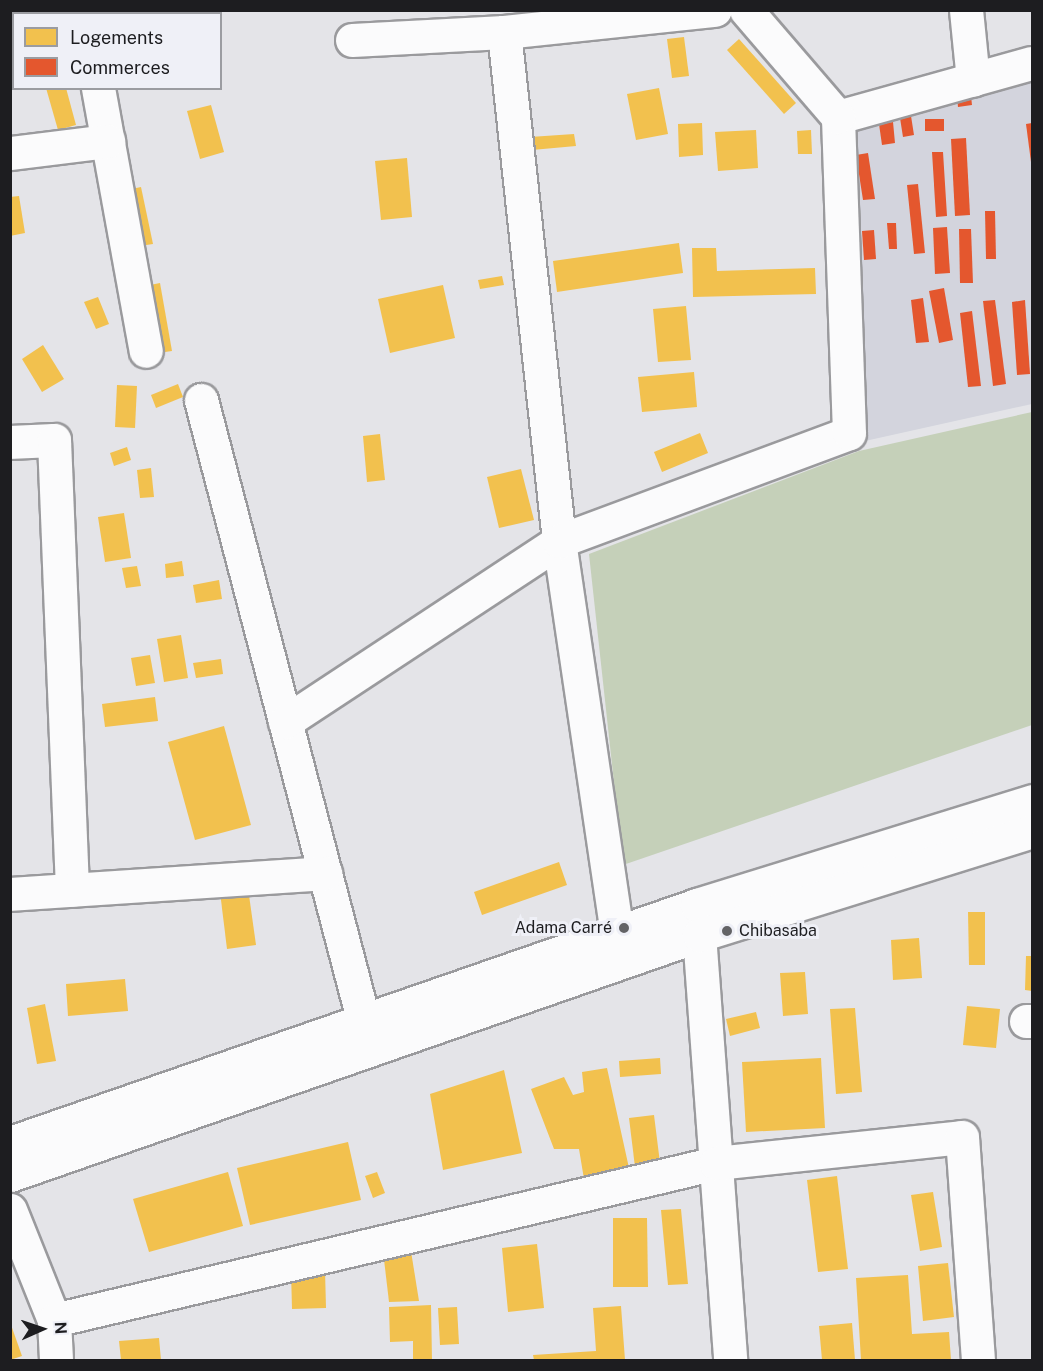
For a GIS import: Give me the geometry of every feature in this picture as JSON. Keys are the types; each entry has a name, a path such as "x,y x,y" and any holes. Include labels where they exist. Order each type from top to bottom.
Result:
{"street":[{"path":"352,40 504,32 715,10"},
{"path":"285,722 559,541 849,433 838,117 746,10"},
{"path":"966,10 973,80"},
{"path":"504,32 559,541 617,933"},
{"path":"838,117 1032,63"},
{"path":"98,90 146,351"},
{"path":"10,153 108,141"},
{"path":"201,400 363,1018"},
{"path":"10,442 54,440 72,890"},
{"path":"10,1175 698,920 1032,801"},
{"path":"10,1143 363,1018 617,933 698,920 1032,831"},
{"path":"10,894 325,873"},
{"path":"698,920 730,1360"},
{"path":"54,1320 716,1163 962,1137 978,1360"},
{"path":"10,1210 54,1320 56,1360"}],"shaded area":[{"path":"1032,74 1032,404 865,441 855,115"}],"green space":[{"path":"1032,412 1032,725 623,865 589,554 859,451"}],"building: Logements":[{"path":"684,37 689,76 672,78 667,39"},
{"path":"739,39 796,103 784,114 727,50"},
{"path":"659,88 668,134 636,140 627,94"},
{"path":"47,90 67,90 76,125 58,130"},
{"path":"211,105 224,152 200,159 187,111"},
{"path":"702,123 703,155 679,157 678,124"},
{"path":"756,130 758,168 718,171 715,132"},
{"path":"811,130 812,154 798,154 797,131"},
{"path":"574,134 576,146 532,150 530,137"},
{"path":"407,158 412,217 381,220 375,161"},
{"path":"141,187 153,244 133,247 122,191"},
{"path":"19,196 25,233 10,236 10,197"},
{"path":"679,243 683,273 557,292 553,261"},
{"path":"692,248 716,248 717,271 815,268 816,294 693,297"},
{"path":"502,276 504,285 480,289 478,280"},
{"path":"160,283 172,351 151,354 140,287"},
{"path":"443,285 455,338 390,353 378,299"},
{"path":"98,297 109,324 96,329 84,302"},
{"path":"686,306 691,360 658,362 653,309"},
{"path":"43,345 64,379 42,392 22,359"},
{"path":"694,372 697,407 642,412 638,377"},
{"path":"178,384 183,397 156,408 151,395"},
{"path":"117,385 137,386 135,428 115,427"},
{"path":"700,433 708,453 662,472 654,452"},
{"path":"380,434 385,480 367,482 363,436"},
{"path":"127,447 131,460 114,466 110,453"},
{"path":"151,468 154,497 140,498 137,470"},
{"path":"521,469 534,520 499,528 487,477"},
{"path":"124,513 131,558 105,562 98,517"},
{"path":"182,561 184,576 166,578 165,564"},
{"path":"137,566 141,586 126,588 122,568"},
{"path":"219,580 222,599 196,603 193,585"},
{"path":"181,635 188,678 164,682 157,639"},
{"path":"150,655 155,683 136,686 131,658"},
{"path":"221,659 223,674 196,678 193,663"},
{"path":"155,697 158,721 105,727 102,704"},
{"path":"224,726 251,825 195,840 168,742"},
{"path":"559,862 567,885 482,915 474,892"},
{"path":"248,888 256,945 227,949 220,892"},
{"path":"968,912 985,912 985,965 969,965"},
{"path":"919,938 922,978 893,980 891,940"},
{"path":"1026,956 1032,956 1032,991 1025,990"},
{"path":"805,972 808,1014 783,1016 780,973"},
{"path":"125,979 128,1011 68,1016 66,984"},
{"path":"45,1004 56,1061 37,1064 27,1008"},
{"path":"967,1006 1000,1009 996,1048 963,1045"},
{"path":"855,1008 862,1092 836,1094 830,1009"},
{"path":"756,1012 760,1028 730,1036 726,1019"},
{"path":"660,1058 661,1074 620,1077 619,1061"},
{"path":"821,1058 825,1128 746,1132 742,1062"},
{"path":"607,1068 629,1168 584,1179 579,1149 554,1149 531,1089 564,1077 573,1095 584,1092 582,1072"},
{"path":"504,1070 522,1153 443,1170 430,1094"},
{"path":"654,1115 660,1163 635,1167 629,1118"},
{"path":"348,1142 361,1200 250,1225 237,1168"},
{"path":"228,1172 243,1226 149,1252 133,1199"},
{"path":"377,1172 385,1193 373,1198 365,1176"},
{"path":"837,1176 848,1269 818,1272 807,1180"},
{"path":"933,1192 942,1247 920,1251 911,1195"},
{"path":"681,1209 688,1284 668,1285 661,1210"},
{"path":"613,1218 647,1218 648,1287 613,1287"},
{"path":"537,1244 544,1308 508,1312 502,1248"},
{"path":"410,1245 419,1301 389,1302 383,1251"},
{"path":"948,1263 954,1317 923,1321 918,1266"},
{"path":"325,1270 326,1308 292,1309 291,1271"},
{"path":"908,1275 912,1334 949,1332 951,1360 861,1360 856,1278"},
{"path":"431,1305 432,1360 413,1360 413,1341 390,1342 389,1307"},
{"path":"621,1306 625,1360 534,1360 533,1355 596,1351 593,1308"},
{"path":"457,1307 459,1344 440,1345 438,1308"},
{"path":"10,1322 22,1356 10,1360"},
{"path":"852,1323 855,1360 822,1360 819,1326"},
{"path":"159,1338 161,1360 121,1360 119,1341"}],"building: Commerces":[{"path":"970,87 972,105 958,107 956,88"},
{"path":"911,116 914,135 903,137 900,118"},
{"path":"925,119 944,119 944,131 925,131"},
{"path":"893,122 895,143 882,145 879,124"},
{"path":"1032,123 1032,162 1031,162 1026,124"},
{"path":"966,138 970,215 955,216 951,139"},
{"path":"932,152 943,152 947,216 936,217"},
{"path":"868,153 875,199 863,200 856,155"},
{"path":"918,184 925,253 914,254 907,185"},
{"path":"985,211 995,211 996,259 986,259"},
{"path":"887,223 896,223 897,249 889,249"},
{"path":"947,227 950,273 935,274 933,228"},
{"path":"959,229 971,229 973,283 960,283"},
{"path":"874,230 876,259 864,260 862,231"},
{"path":"944,288 953,340 939,343 929,291"},
{"path":"923,298 929,342 916,343 911,300"},
{"path":"995,300 1006,384 993,386 983,301"},
{"path":"1025,300 1030,374 1017,375 1012,302"},
{"path":"972,311 981,386 968,387 960,313"}],"place":[{"name":"Adama Carré","path":"624,928"},
{"name":"Chibasaba","path":"727,931"}]}
